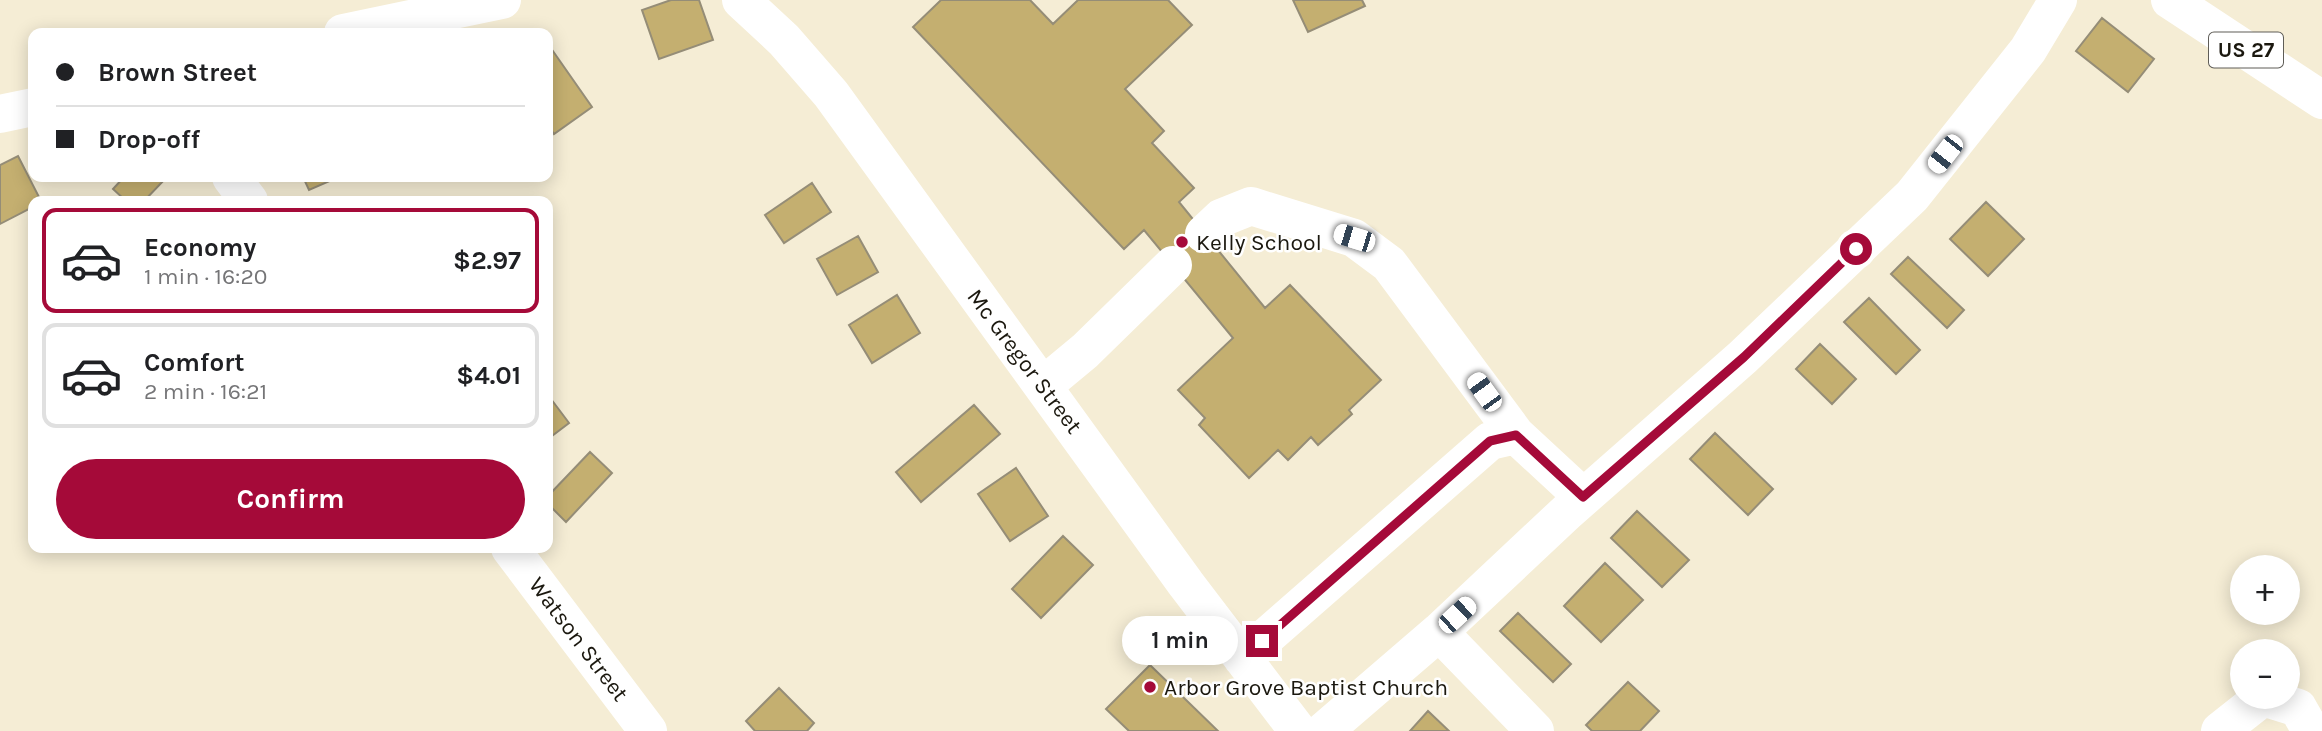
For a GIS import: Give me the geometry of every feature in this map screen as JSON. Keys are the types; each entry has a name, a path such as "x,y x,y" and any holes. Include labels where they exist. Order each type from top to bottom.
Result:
{"main road":[{"path":"367,28 502,0"},
{"name":"Mc Gregor Street","path":"741,0 784,40 831,94 888,169 957,272 1044,385 1298,731"},
{"path":"1324,731 1439,632 1583,497 1744,357 1912,196 2028,50 2058,0"},
{"name":"US 27","path":"2170,0 2322,100"},
{"path":"0,114 28,108"},
{"path":"1204,234 1221,218 1251,206 1354,238 1389,264 1516,435 1583,497"},
{"path":"1044,385 1085,351 1173,265"},
{"path":"1242,658 1490,441 1516,435"},
{"name":"Watson Street","path":"514,553 648,731"},
{"path":"1439,632 1535,731"},
{"path":"2220,731 2263,698 2298,708 2311,731"}],"building":[{"path":"671,0 699,0 713,40 659,59 642,10"},
{"name":"Kelly School","path":"941,0 1030,0 1053,24 1078,0 1168,0 1192,25 1125,89 1164,131 1152,143 1194,188 1179,202 1265,308 1290,285 1381,380 1349,410 1352,414 1318,445 1311,437 1288,460 1278,450 1249,478 1199,425 1205,418 1178,390 1233,338 1144,230 1124,249 913,27"},
{"path":"1293,0 1362,0 1365,6 1308,32"},
{"path":"2102,18 2154,59 2128,92 2076,51"},
{"path":"553,51 592,107 553,132"},
{"path":"18,156 28,176 28,182 31,182 38,196 28,196 28,210 0,224 0,165"},
{"path":"119,182 162,182 149,196 121,196 113,189"},
{"path":"305,182 327,182 309,190"},
{"path":"812,183 831,212 784,243 765,215"},
{"path":"1986,202 2024,239 1988,276 1950,239"},
{"path":"858,236 878,272 837,295 817,259"},
{"path":"1908,257 1964,310 1947,328 1891,274"},
{"path":"897,295 920,333 872,363 849,325"},
{"path":"1869,298 1920,350 1896,374 1844,322"},
{"path":"1820,344 1856,379 1832,404 1796,369"},
{"path":"553,402 569,423 553,435"},
{"path":"974,405 1000,434 921,502 896,472"},
{"path":"1715,433 1773,489 1748,515 1690,459"},
{"path":"590,452 612,473 566,522 553,509 553,491"},
{"path":"1016,468 1048,516 1010,541 978,494"},
{"path":"1637,511 1689,560 1662,587 1611,538"},
{"path":"1063,536 1093,565 1041,618 1012,589"},
{"path":"1605,563 1643,600 1601,642 1564,606"},
{"path":"1518,613 1571,664 1553,682 1500,631"},
{"name":"Arbor Grove Baptist Church","path":"1150,665 1218,731 1129,731 1106,709"},
{"path":"1628,682 1659,711 1640,731 1592,731 1586,725"},
{"path":"779,688 814,723 807,731 755,731 746,721"},
{"path":"1428,711 1449,731 1410,731"}],"place":[{"name":"Kelly School","path":"1182,242"},
{"name":"Arbor Grove Baptist Church","path":"1150,687"}],"route":[{"path":"1262,641 1490,441 1516,435 1583,497 1744,357 1856,249"}]}
